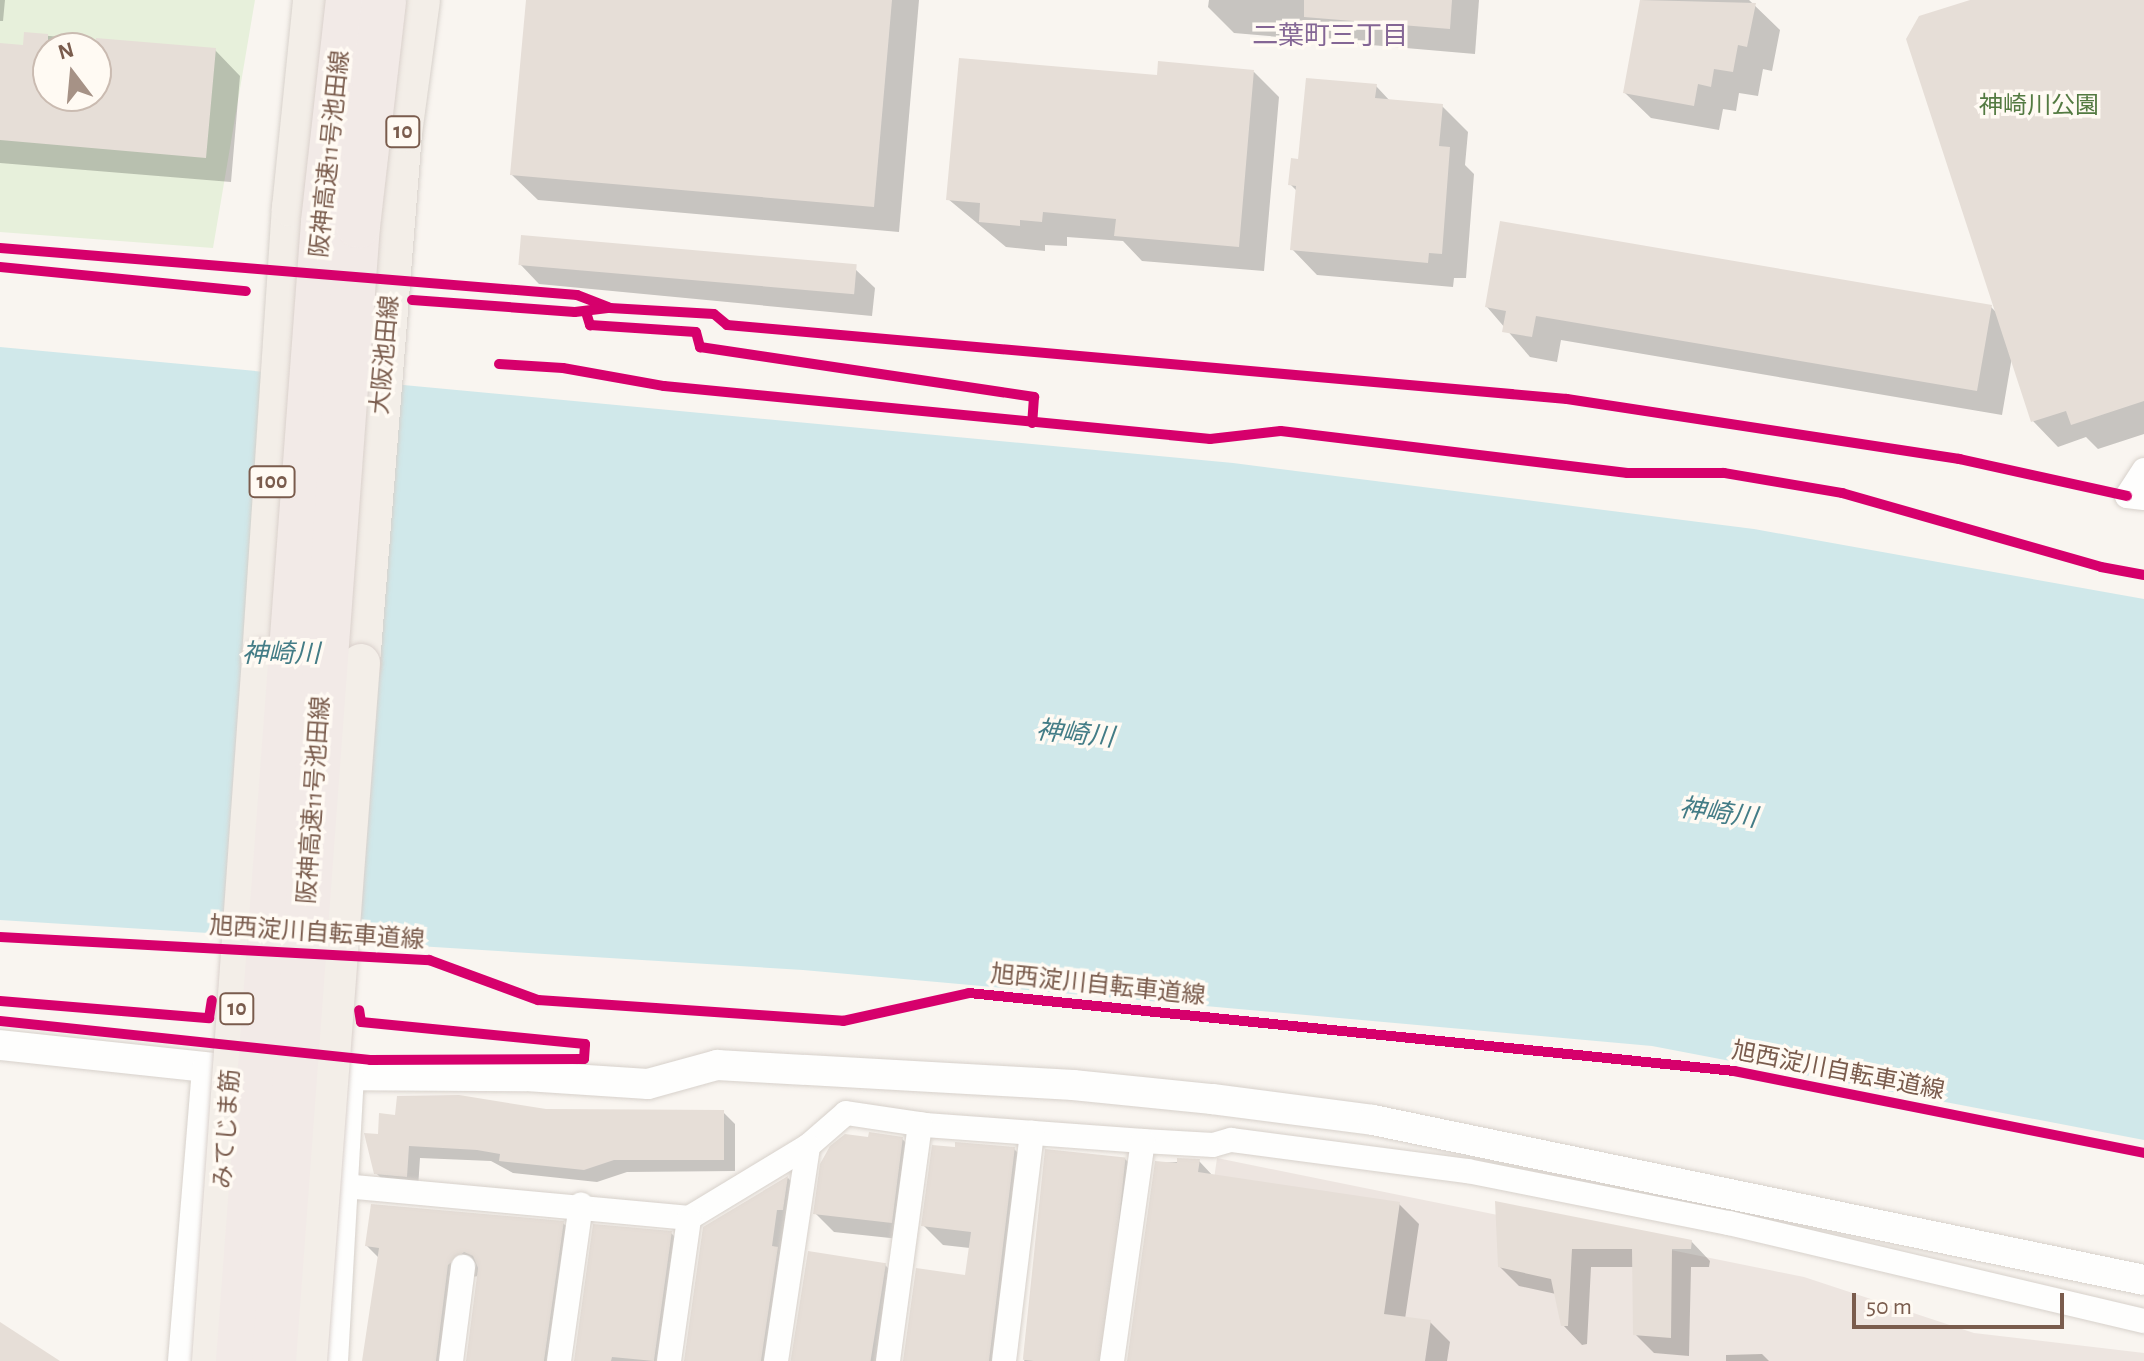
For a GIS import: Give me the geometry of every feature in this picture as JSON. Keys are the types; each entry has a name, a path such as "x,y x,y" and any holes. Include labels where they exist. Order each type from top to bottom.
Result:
{"highway":[{"name":"阪神高速11号池田線","path":"238,1361 323,222 348,0"},
{"name":"阪神高速11号池田線","path":"274,1361 358,226 384,0"}],"main road":[{"name":"100","path":"261,658 291,208 312,0"},
{"name":"大阪池田線","path":"308,1361 403,133 421,0"},
{"name":"みてじま筋","path":"211,1361 261,658"}],"street":[{"path":"2136,497 2144,470"},
{"path":"0,1045 207,1069 349,1077 526,1076 648,1084 717,1065 1073,1085 1212,1099 1373,1120 2144,1280"},
{"path":"183,1361 207,1069"},
{"path":"333,1361 349,1077"},
{"path":"344,1186 581,1205 689,1218 808,1146 846,1113 920,1124 1143,1141 1213,1145 1231,1140 1468,1171 1729,1223 2144,1321"},
{"path":"888,1361 920,1124"},
{"path":"1004,1361 1032,1133"},
{"path":"1112,1361 1143,1141"},
{"path":"776,1361 808,1146"},
{"path":"559,1361 581,1205"},
{"path":"669,1361 689,1218"},
{"path":"451,1361 463,1267"}],"shaded area":[{"path":"1217,1158 1804,1277 1974,1333 2144,1353 2144,1361 1188,1361"}],"green space":[{"path":"0,0 255,0 213,248 0,232"}],"water":[{"name":"神崎川","path":"0,347 1233,463 1754,529 2144,599 2144,1140 1652,1046 803,970 0,920"}],"building":[{"path":"526,0 892,0 874,207 510,175"},
{"path":"1304,0 1452,0 1450,29 1304,17"},
{"path":"1640,0 1756,3 1747,47 1738,45 1733,72 1714,69 1711,87 1698,84 1694,106 1623,93"},
{"name":"神崎川公園","path":"1970,0 2144,0 2144,401 2071,425 2066,411 2031,422 1906,39 1919,16"},
{"path":"24,32 32,33 32,112 112,112 112,39 216,48 206,158 0,140 0,43 23,45"},
{"path":"959,58 1157,75 1158,61 1254,70 1239,247 1114,236 1116,219 1043,212 1042,222 1020,220 1020,226 979,222 980,203 946,200"},
{"path":"1306,78 1377,84 1375,98 1443,104 1439,146 1450,147 1442,254 1429,253 1428,263 1290,250 1296,186 1288,185 1291,158 1298,159"},
{"path":"1500,221 1992,305 1977,391 1536,316 1532,337 1502,332 1506,311 1485,307"},
{"path":"521,235 857,264 854,294 518,265"},
{"path":"459,1095 546,1109 724,1110 724,1160 614,1160 584,1170 499,1161 500,1154 477,1150 409,1146 407,1177 374,1174 364,1133 378,1134 379,1113 395,1115 397,1096"},
{"path":"869,1132 903,1137 892,1223 813,1214 820,1164 830,1146 845,1134 868,1137"},
{"path":"955,1142 1015,1147 989,1361 903,1361 916,1268 965,1275 971,1232 921,1226 932,1145 955,1147"},
{"path":"1045,1149 1126,1157 1104,1361 1023,1360"},
{"path":"1177,1158 1200,1159 1198,1172 1400,1202 1384,1314 1431,1320 1425,1361 1127,1361 1155,1161 1177,1163"},
{"path":"788,1176 783,1210 777,1210 772,1246 778,1247 761,1361 684,1361 703,1227"},
{"path":"1495,1201 1692,1240 1691,1249 1672,1249 1671,1338 1633,1335 1632,1249 1572,1249 1568,1326 1561,1326 1551,1279 1498,1267"},
{"path":"371,1204 564,1221 544,1361 466,1361 478,1268 473,1256 464,1252 448,1265 436,1361 362,1361 379,1248 365,1246"},
{"path":"593,1224 672,1231 654,1361 612,1357 611,1361 574,1361"},
{"path":"808,1251 886,1263 871,1361 791,1361"},
{"path":"0,1322 60,1361 0,1361"}],"cycle path":[{"path":"0,248 577,295 608,307"},
{"path":"0,267 246,291"},
{"path":"412,300 575,312 610,308 714,314 727,325 1567,399 1959,459 2127,496"},
{"path":"586,312 590,325 696,332 700,347 1034,397 1032,423"},
{"path":"499,364 563,368 664,386 1210,439 1281,431 1627,473 1724,473 1842,493 2101,567 2144,575"},
{"name":"旭西淀川自転車道線","path":"0,937 429,960 538,1000 843,1021 969,993 1734,1071 2144,1153"},
{"path":"0,1001 209,1018 212,1000"},
{"path":"0,1021 370,1060 584,1059 585,1044 361,1022 359,1010"}],"district":[{"name":"二葉町三丁目","path":"1330,37"}]}
